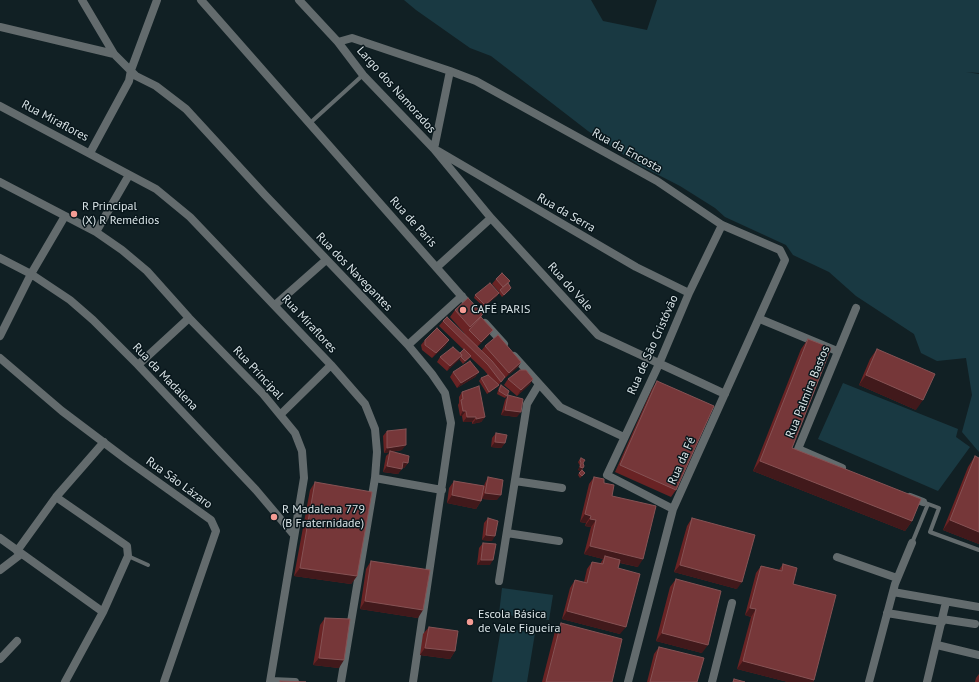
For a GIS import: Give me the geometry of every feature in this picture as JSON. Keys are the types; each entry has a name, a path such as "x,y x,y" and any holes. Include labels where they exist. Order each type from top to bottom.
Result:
{"street":[{"path":"82,0 114,54"},
{"path":"90,153 129,81 131,70 157,0"},
{"name":"Rua de Paris","path":"201,0 560,407 624,437"},
{"path":"299,0 338,42"},
{"name":"Rua dos Navegantes","path":"0,27 114,54 136,76 156,86 186,109 326,260 408,345 432,374 445,393 451,423 413,682"},
{"name":"Largo dos Namorados","path":"352,38 450,71 434,149 363,75 338,42 352,38"},
{"name":"Rua da Encosta","path":"450,71 476,82 657,181 722,225 780,250 785,260"},
{"name":"Rua Miraflores","path":"0,106 156,189 190,217 331,365 364,404 375,428 377,452 341,682"},
{"name":"Rua do Vale","path":"434,149 491,218 598,335 725,394"},
{"name":"Rua da Serra","path":"434,149 636,267 689,293"},
{"path":"96,232 129,174"},
{"name":"Rua Principal","path":"0,182 96,232 122,250 147,271 189,318 263,394 281,414 295,433 302,450 304,478 270,682"},
{"path":"0,334 31,274 65,216"},
{"path":"437,267 491,218"},
{"name":"Rua de São Cristóvão","path":"673,509 606,475 659,364 689,293 722,225"},
{"name":"Rua da Madalena","path":"0,258 31,274 70,300 93,320 138,365 256,490 294,535"},
{"path":"275,305 326,260"},
{"name":"Rua da Fé","path":"628,682 673,509 760,319 785,260"},
{"path":"408,345 462,296"},
{"name":"Rua Palmira Bastos","path":"853,473 798,449 837,351 856,308"},
{"path":"138,365 189,318"},
{"path":"760,319 837,351"},
{"name":"Rua São Lázaro","path":"0,358 62,411 210,520 216,531 164,682"},
{"path":"281,414 331,365"},
{"path":"499,581 527,404 539,384"},
{"path":"0,570 19,552 56,497 104,442"},
{"path":"374,478 442,490"},
{"path":"515,481 562,488"},
{"path":"902,494 925,503"},
{"path":"56,497 127,546 128,556 103,612 65,682"},
{"path":"507,533 559,541"},
{"path":"0,538 103,612"},
{"path":"869,682 888,613 892,592 912,543"},
{"path":"837,556 897,578"},
{"path":"892,592 979,607"},
{"path":"927,682 946,602"},
{"path":"712,682 732,603"},
{"path":"888,613 975,624"},
{"path":"0,659 17,641"},
{"path":"936,645 979,655"},
{"path":"270,682 295,682"}],"lane":[{"path":"310,123 363,75"},
{"path":"912,543 925,503 939,508 930,532 979,550"},
{"path":"128,556 148,565"}],"shaded area":[{"path":"404,0 591,0 603,21 647,30 657,0 979,0 979,73 966,72 979,74 979,452 962,432 972,395 966,358 937,361 921,353 914,334 856,296 829,272 793,255 786,245 725,217 715,208 680,186 639,165 588,131 491,56 470,48"},
{"path":"843,383 958,429 956,437 970,447 938,491 818,439"},
{"path":"502,588 553,595 549,620 499,614"},
{"path":"501,628 535,633 527,682 492,682"}],"building":[{"path":"502,273 510,281 503,287 496,279"},
{"path":"490,283 499,293 485,305 475,295"},
{"path":"508,283 511,288 504,295 500,290"},
{"path":"468,298 483,314 470,327 455,310"},
{"path":"447,317 492,361 505,377 501,382 488,365 443,321"},
{"path":"481,317 493,330 481,342 469,330"},
{"path":"437,328 449,340 436,353 425,345 425,340"},
{"path":"498,335 521,362 509,373 485,346"},
{"path":"808,339 831,348 792,448 921,499 912,521 760,461"},
{"path":"453,347 462,355 450,366 440,357"},
{"path":"464,349 471,356 465,361 461,357 462,355 460,353"},
{"path":"877,349 935,374 923,400 866,375"},
{"path":"470,361 479,372 461,383 453,372"},
{"path":"520,370 526,370 533,379 521,390 508,379"},
{"path":"488,375 499,385 489,392 481,378"},
{"path":"657,381 714,406 676,490 620,465"},
{"path":"501,385 509,391 507,396 499,391"},
{"path":"479,386 485,417 476,419 476,417 467,417 466,411 463,411 461,400 463,399 462,392"},
{"path":"508,395 523,399 521,412 505,410"},
{"path":"406,429 406,445 387,448 387,431"},
{"path":"496,433 507,435 505,443 495,442"},
{"path":"390,451 409,456 408,463 403,462 402,469 387,466"},
{"path":"975,456 979,458 979,532 950,520"},
{"path":"581,458 585,460 583,463 583,468 580,467"},
{"path":"582,470 585,473 582,476 579,473"},
{"path":"488,477 503,480 501,495 485,493"},
{"path":"594,477 604,479 604,483 614,485 612,496 656,506 643,559 590,546 596,520 590,519 591,516 585,514"},
{"path":"454,481 484,486 481,501 452,495"},
{"path":"315,482 372,492 357,576 300,568"},
{"path":"488,518 498,521 495,536 486,535"},
{"path":"692,518 755,535 742,582 680,565"},
{"path":"483,543 496,544 493,560 481,560"},
{"path":"605,556 620,560 618,568 640,574 626,627 567,611 575,580 587,583 592,562 603,564"},
{"path":"371,561 430,570 423,610 365,601"},
{"path":"783,564 797,568 793,584 836,595 814,680 743,661 756,609 750,608 761,566 782,571"},
{"path":"676,579 721,591 708,645 662,633"},
{"path":"325,618 350,619 344,660 319,658"},
{"path":"561,623 622,639 612,682 546,682"},
{"path":"429,627 458,631 455,651 425,648"},
{"path":"659,647 704,658 697,682 650,682"},
{"path":"734,679 745,682 733,682"},
{"path":"280,681 306,682 280,682"}],"place":[{"name":"R Principal (X) R Remédios","path":"74,214"},
{"name":"CAFÉ PARIS","path":"463,310"},
{"name":"R Madalena 779 (B Fraternidade)","path":"274,517"},
{"name":"Escola Básica de Vale Figueira","path":"470,622"}]}
